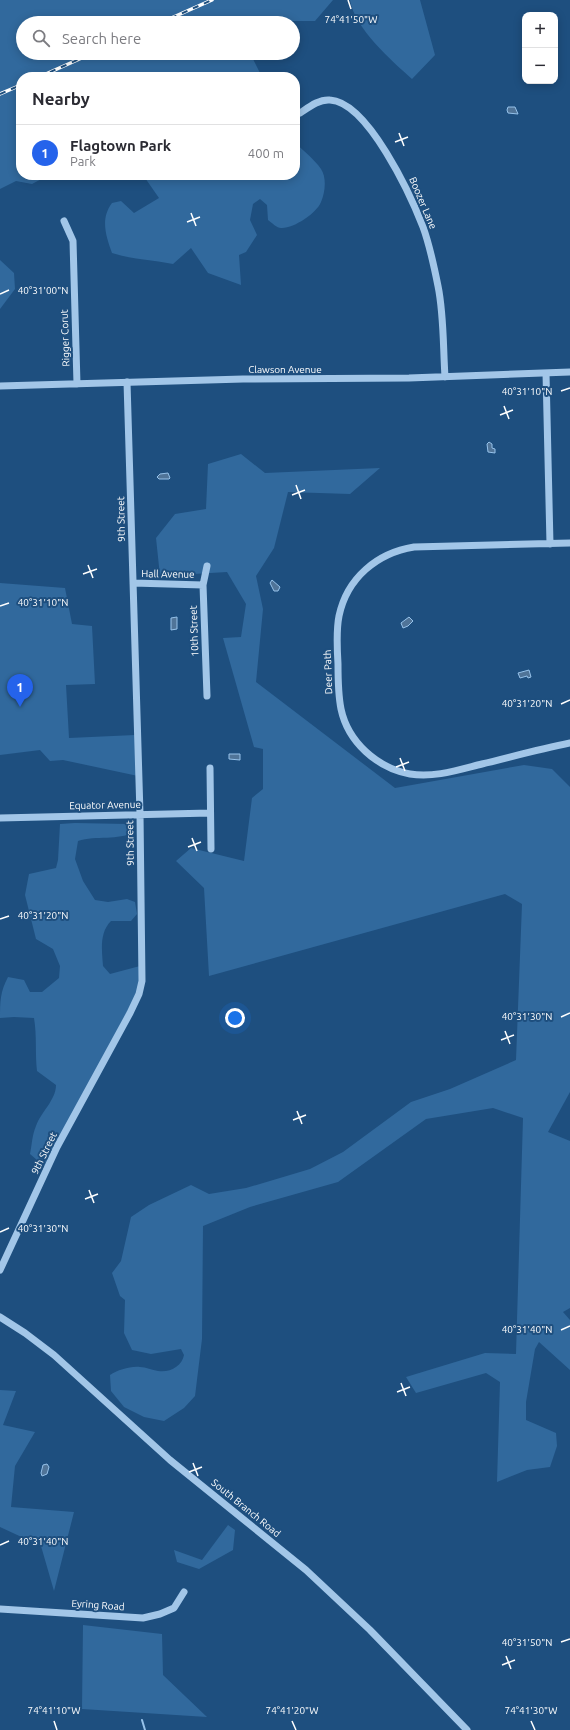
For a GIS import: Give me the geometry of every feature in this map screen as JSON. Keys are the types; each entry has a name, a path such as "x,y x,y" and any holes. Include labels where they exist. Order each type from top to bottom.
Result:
{"street":[{"name":"Boozer Lane","path":"300,113 320,101 329,100 343,104 352,109 375,137 406,187 428,241 438,287 445,377"},
{"name":"Rigger Corut","path":"64,221 73,241 77,384"},
{"name":"Clawson Avenue","path":"0,386 243,379 445,377 570,372"},
{"path":"546,373 550,544"},
{"name":"9th Street","path":"0,1270 57,1147 139,994 142,981 140,814 127,382"},
{"name":"Deer Path","path":"570,543 414,547 390,553 362,572 352,585 342,605 337,632 339,699 344,720 358,743 369,755 391,768 412,774 437,775 570,743"},
{"name":"10th Street","path":"207,566 203,585 207,696"},
{"name":"Hall Avenue","path":"133,583 203,585"},
{"path":"210,768 211,849"},
{"name":"Equator Avenue","path":"0,818 210,813"},
{"name":"South Branch Road","path":"0,1317 49,1351 165,1456 306,1570 370,1630 467,1730"},
{"name":"Eyring Road","path":"0,1609 143,1618 160,1614 174,1608 184,1592"}],"shaded area":[{"path":"0,0 333,0 315,21 300,21 300,16 16,16 16,60 254,60 260,72 16,72 16,180 40,180 32,184 16,181 0,189"},
{"path":"350,0 420,0 435,55 412,79 384,53 366,33 353,11"},
{"path":"508,107 515,107 518,114 508,113"},
{"path":"300,147 316,162 321,169 325,186 319,206 315,211 304,220 286,228 278,227 268,220 267,205 260,199 253,204 250,220 257,235 246,252 239,255 241,285 208,273 191,248 173,264 126,257 112,253 106,234 105,221 108,209 112,203 121,201 134,213 159,198 146,180 300,180"},
{"path":"0,260 14,273 15,289 0,309"},
{"path":"489,442 492,444 492,448 495,449 495,453 488,452 487,444"},
{"path":"241,454 265,473 380,468 350,494 288,492 274,548 256,576 263,609 256,682 395,788 524,765 552,769 570,787 570,1092 548,1132 570,1141 570,1308 563,1312 570,1320 570,1370 539,1342 535,1349 526,1402 526,1420 556,1433 557,1446 550,1467 527,1470 497,1482 500,1382 486,1373 416,1393 406,1377 485,1353 516,1354 523,1118 493,1108 426,1119 338,1182 250,1207 203,1226 202,1339 195,1396 184,1408 164,1421 144,1417 124,1407 111,1391 110,1375 113,1373 132,1367 144,1367 158,1371 171,1370 181,1362 184,1355 181,1349 151,1354 132,1350 124,1333 125,1300 120,1296 112,1273 121,1261 131,1217 149,1205 191,1185 209,1194 246,1188 310,1169 343,1152 411,1102 450,1089 516,1060 522,904 505,894 209,976 204,888 176,861 191,848 244,861 252,798 263,789 263,749 254,747 223,638 241,637 246,604 227,572 160,576 156,538 175,514 206,509 208,464"},
{"path":"168,473 169,479 159,479 157,477 160,474"},
{"path":"272,580 280,587 278,591 274,591 270,583"},
{"path":"0,583 65,588 72,624 92,626 95,684 66,685 69,738 135,735 138,776 63,760 50,761 40,750 0,755"},
{"path":"177,617 177,629 171,630 171,618"},
{"path":"409,617 413,621 408,626 403,628 401,623"},
{"path":"529,670 531,677 528,678 527,676 520,678 518,673"},
{"path":"229,754 240,754 240,760 229,759"},
{"path":"60,824 127,824 133,832 121,836 92,838 78,841 75,859 83,881 95,900 108,902 127,899 135,902 137,914 131,921 111,921 107,926 102,942 102,954 103,966 110,974 140,966 140,981 136,995 44,1166 30,1154 33,1136 38,1121 54,1096 56,1085 37,1071 34,1018 0,1018 0,1002 3,987 8,977 24,980 30,992 42,992 59,978 60,966 53,949 36,939 25,895 29,874 56,868 58,860"},
{"path":"0,1390 16,1391 3,1425 35,1432 15,1466 11,1507 74,1512 54,1591 41,1546 0,1527"},
{"path":"47,1464 49,1467 47,1474 42,1476 41,1473 43,1465"},
{"path":"228,1525 235,1530 233,1550 199,1569 177,1562 174,1550 202,1560"},
{"path":"83,1625 162,1634 163,1675 207,1717 82,1709"}],"waterway":[{"path":"142,1720 145,1730"}],"railway":[{"path":"176,16 212,0"},
{"path":"50,72 77,60"},
{"path":"0,94 16,87"}],"place":[{"name":"Flagtown Park","path":"20,707"}]}
